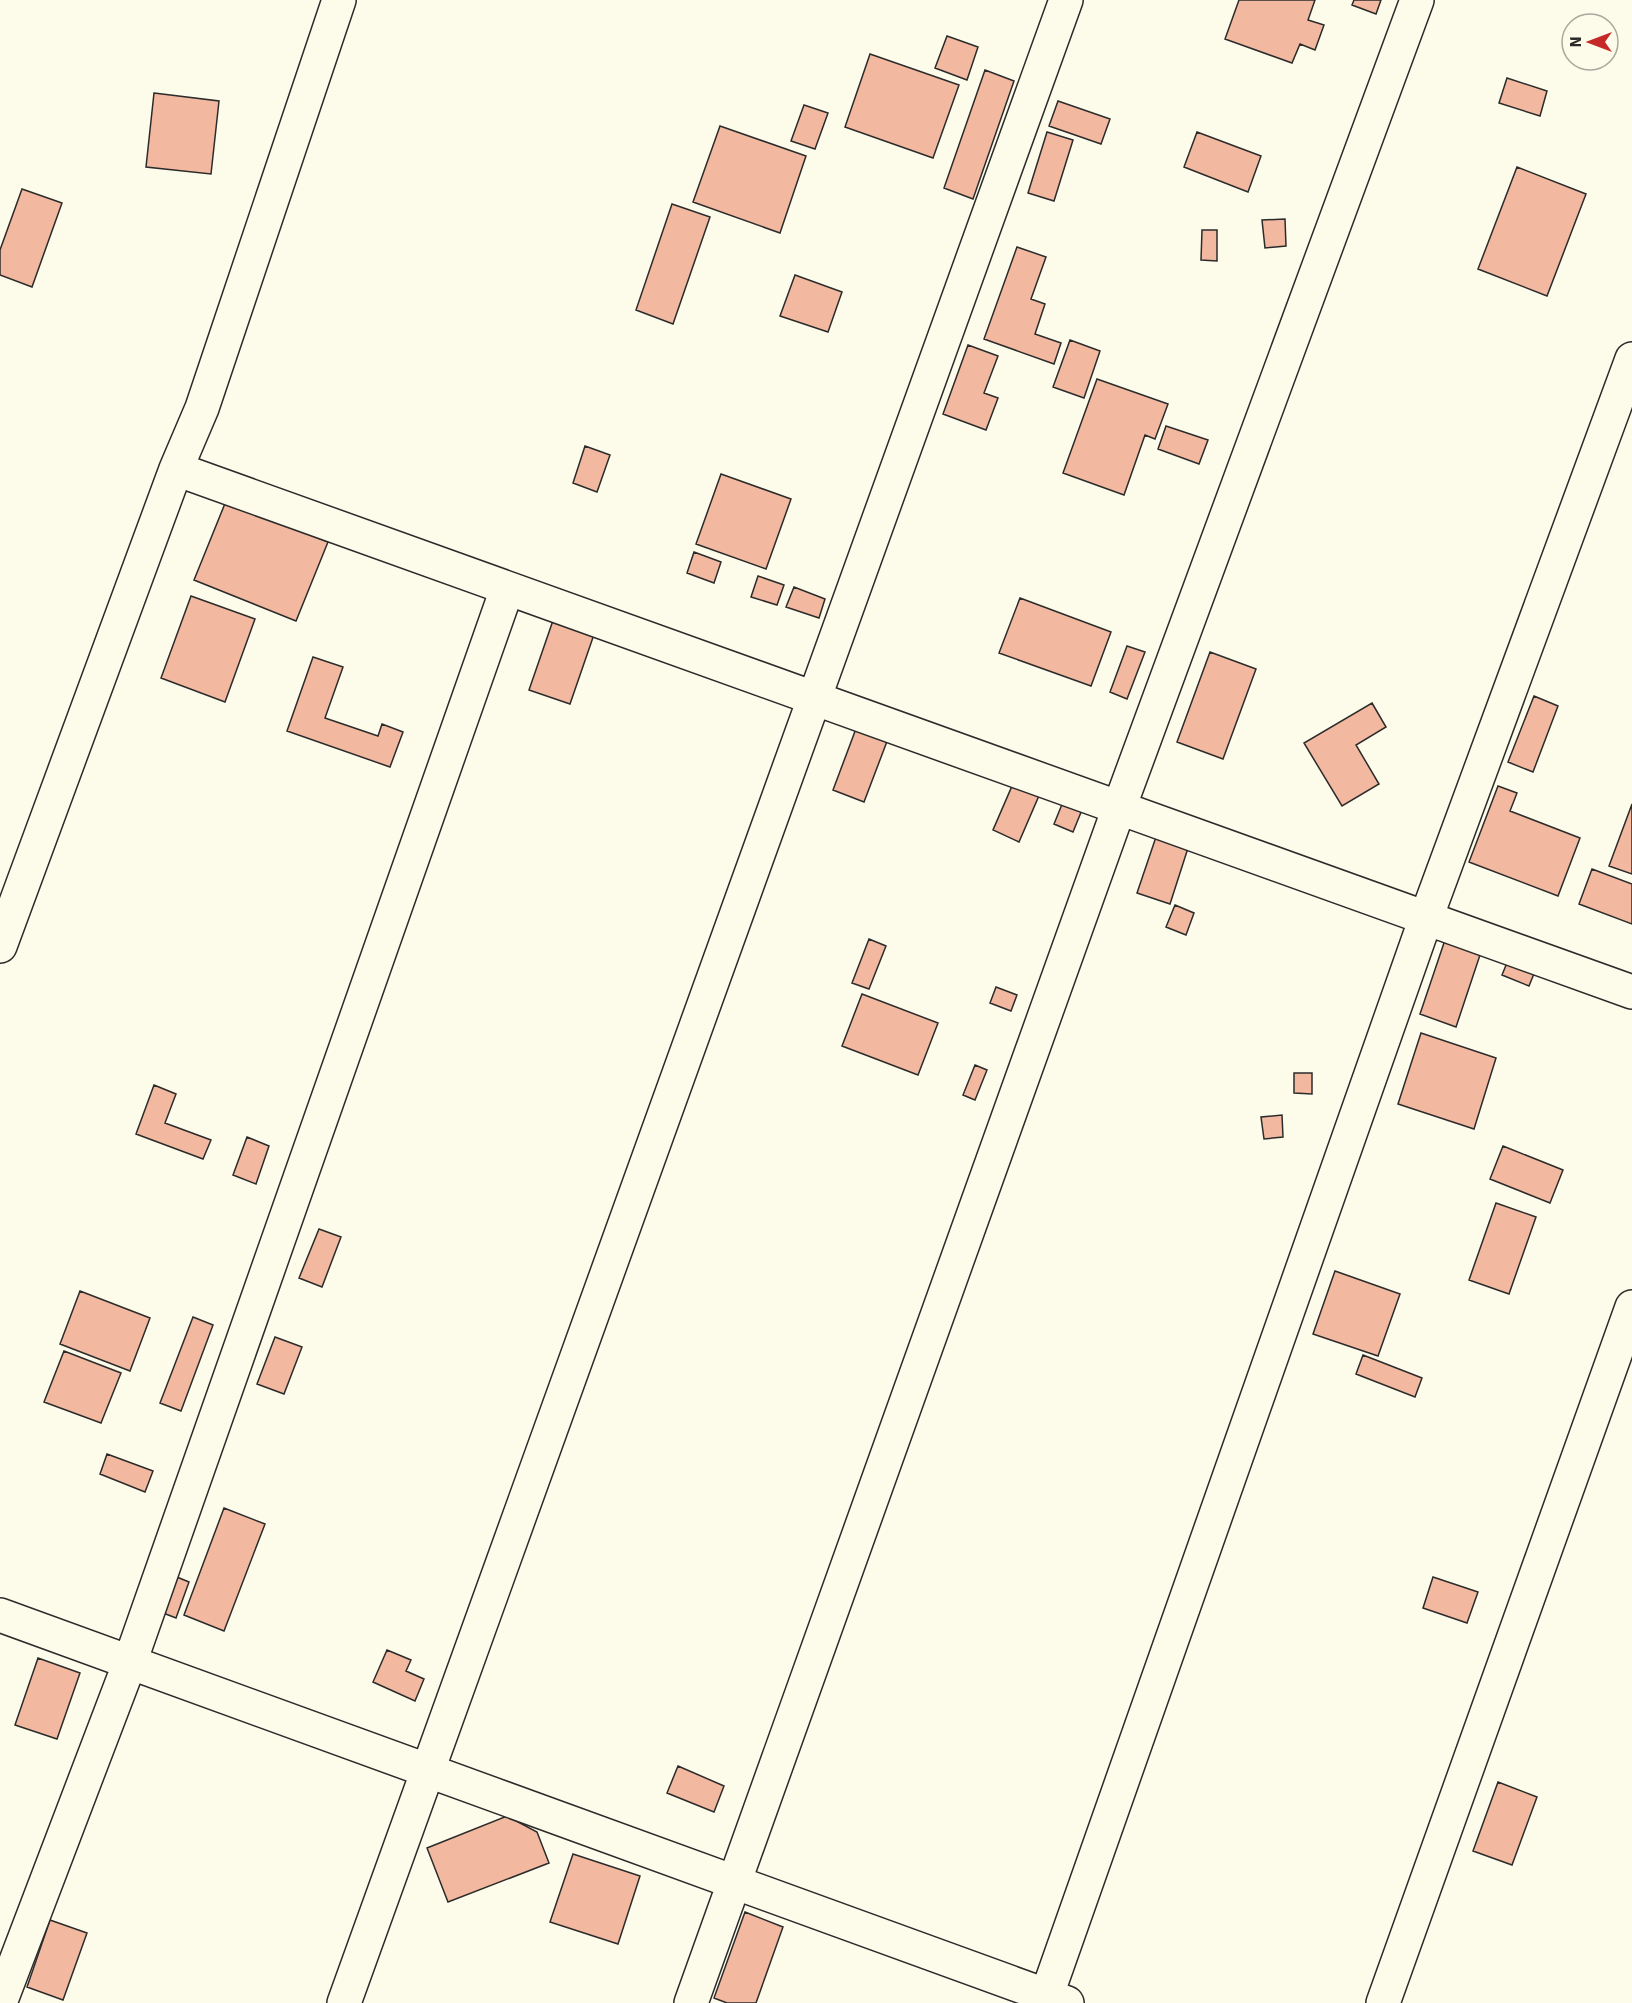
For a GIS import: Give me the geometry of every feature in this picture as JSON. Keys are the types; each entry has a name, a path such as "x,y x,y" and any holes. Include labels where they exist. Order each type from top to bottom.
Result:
{"street":[{"path":"0,946 176,470 202,408 339,0"},
{"path":"344,2003 1065,0"},
{"path":"691,2003 1119,808 1417,0"},
{"path":"0,1615 733,1881 1053,2000 1426,918 1632,359"},
{"path":"176,470 1632,992"},
{"path":"0,2002 130,1662 507,589"},
{"path":"1383,2003 1632,1307"}],"building":[{"path":"1239,0 1315,0 1308,20 1324,25 1315,50 1300,44 1292,63 1225,39"},
{"path":"1354,0 1381,0 1376,14 1352,5"},
{"path":"947,36 978,47 967,80 935,68"},
{"path":"870,54 959,85 933,158 845,127"},
{"path":"985,70 1014,81 973,199 944,188"},
{"path":"1507,78 1547,91 1540,116 1499,103"},
{"path":"154,93 219,101 211,174 146,167"},
{"path":"1058,101 1110,119 1101,144 1049,126"},
{"path":"804,105 828,113 815,149 791,141"},
{"path":"720,126 806,156 780,233 693,202"},
{"path":"1047,132 1073,140 1054,201 1028,193"},
{"path":"1197,132 1261,156 1248,192 1184,167"},
{"path":"1517,167 1586,194 1547,296 1478,269"},
{"path":"22,189 62,203 32,287 0,275 0,250"},
{"path":"672,204 710,217 673,324 636,310"},
{"path":"1285,219 1286,246 1265,248 1262,220"},
{"path":"1202,230 1217,230 1217,261 1201,260"},
{"path":"1017,247 1046,257 1031,299 1045,304 1035,334 1061,343 1054,364 984,339"},
{"path":"795,275 842,292 828,332 780,316"},
{"path":"1070,340 1100,351 1084,398 1053,387"},
{"path":"968,345 998,356 984,393 998,398 986,430 943,414"},
{"path":"1097,379 1168,404 1155,439 1145,435 1124,495 1063,473"},
{"path":"1166,426 1208,440 1199,464 1158,449"},
{"path":"585,446 610,455 597,492 573,483"},
{"path":"721,474 791,499 766,569 696,544"},
{"path":"226,501 328,542 296,621 194,580"},
{"path":"694,552 721,562 714,583 687,573"},
{"path":"758,576 784,585 777,605 751,597"},
{"path":"794,587 825,599 819,618 786,607"},
{"path":"191,596 255,619 225,702 161,678"},
{"path":"1020,598 1111,632 1091,686 999,653"},
{"path":"558,606 599,620 570,704 529,690"},
{"path":"1127,646 1145,652 1127,699 1110,692"},
{"path":"1210,652 1256,669 1223,759 1177,742"},
{"path":"313,657 343,667 325,718 378,736 382,724 403,732 390,767 287,731"},
{"path":"1534,696 1558,706 1533,772 1508,762"},
{"path":"1372,703 1386,727 1356,745 1379,784 1342,806 1304,743"},
{"path":"863,710 894,723 864,802 833,790"},
{"path":"1018,772 1044,784 1019,842 993,830"},
{"path":"1498,786 1517,793 1510,811 1580,838 1558,896 1469,862"},
{"path":"1067,792 1086,800 1073,832 1054,824"},
{"path":"1632,804 1632,874 1609,866"},
{"path":"1157,834 1189,845 1170,904 1137,893"},
{"path":"1592,869 1632,884 1632,924 1579,904"},
{"path":"1175,905 1194,913 1186,935 1166,927"},
{"path":"1448,931 1484,943 1456,1027 1420,1014"},
{"path":"869,939 886,946 869,989 852,983"},
{"path":"1513,948 1540,959 1529,986 1502,975"},
{"path":"996,987 1017,995 1011,1011 990,1003"},
{"path":"862,994 938,1023 918,1075 842,1046"},
{"path":"1421,1033 1496,1058 1474,1129 1398,1104"},
{"path":"975,1065 987,1070 975,1100 963,1095"},
{"path":"1294,1073 1312,1073 1312,1094 1294,1093"},
{"path":"154,1085 176,1094 165,1123 211,1140 203,1159 136,1134"},
{"path":"1282,1115 1283,1137 1264,1139 1261,1117"},
{"path":"247,1137 269,1146 256,1184 233,1175"},
{"path":"1503,1146 1563,1170 1550,1203 1490,1179"},
{"path":"1496,1203 1536,1217 1509,1294 1469,1280"},
{"path":"319,1229 341,1237 322,1287 299,1278"},
{"path":"1335,1271 1400,1294 1378,1356 1313,1334"},
{"path":"80,1291 150,1318 130,1371 60,1344"},
{"path":"193,1317 213,1325 181,1411 160,1403"},
{"path":"275,1337 302,1347 284,1394 257,1384"},
{"path":"64,1351 121,1373 101,1423 44,1402"},
{"path":"1363,1355 1422,1378 1415,1397 1356,1374"},
{"path":"107,1454 153,1471 145,1492 100,1474"},
{"path":"224,1508 265,1524 224,1631 184,1615"},
{"path":"172,1575 189,1582 176,1618 158,1611"},
{"path":"1433,1577 1478,1592 1467,1623 1423,1608"},
{"path":"387,1650 411,1660 406,1671 424,1679 415,1701 373,1682"},
{"path":"38,1658 80,1673 57,1739 15,1725"},
{"path":"678,1766 724,1786 714,1812 667,1793"},
{"path":"1498,1782 1537,1797 1512,1865 1473,1851"},
{"path":"507,1816 537,1832 549,1863 448,1902 427,1848"},
{"path":"573,1854 640,1876 618,1944 550,1922"},
{"path":"745,1912 783,1927 756,2003 727,2003 714,1998"},
{"path":"50,1920 87,1933 63,2000 27,1987"}]}
